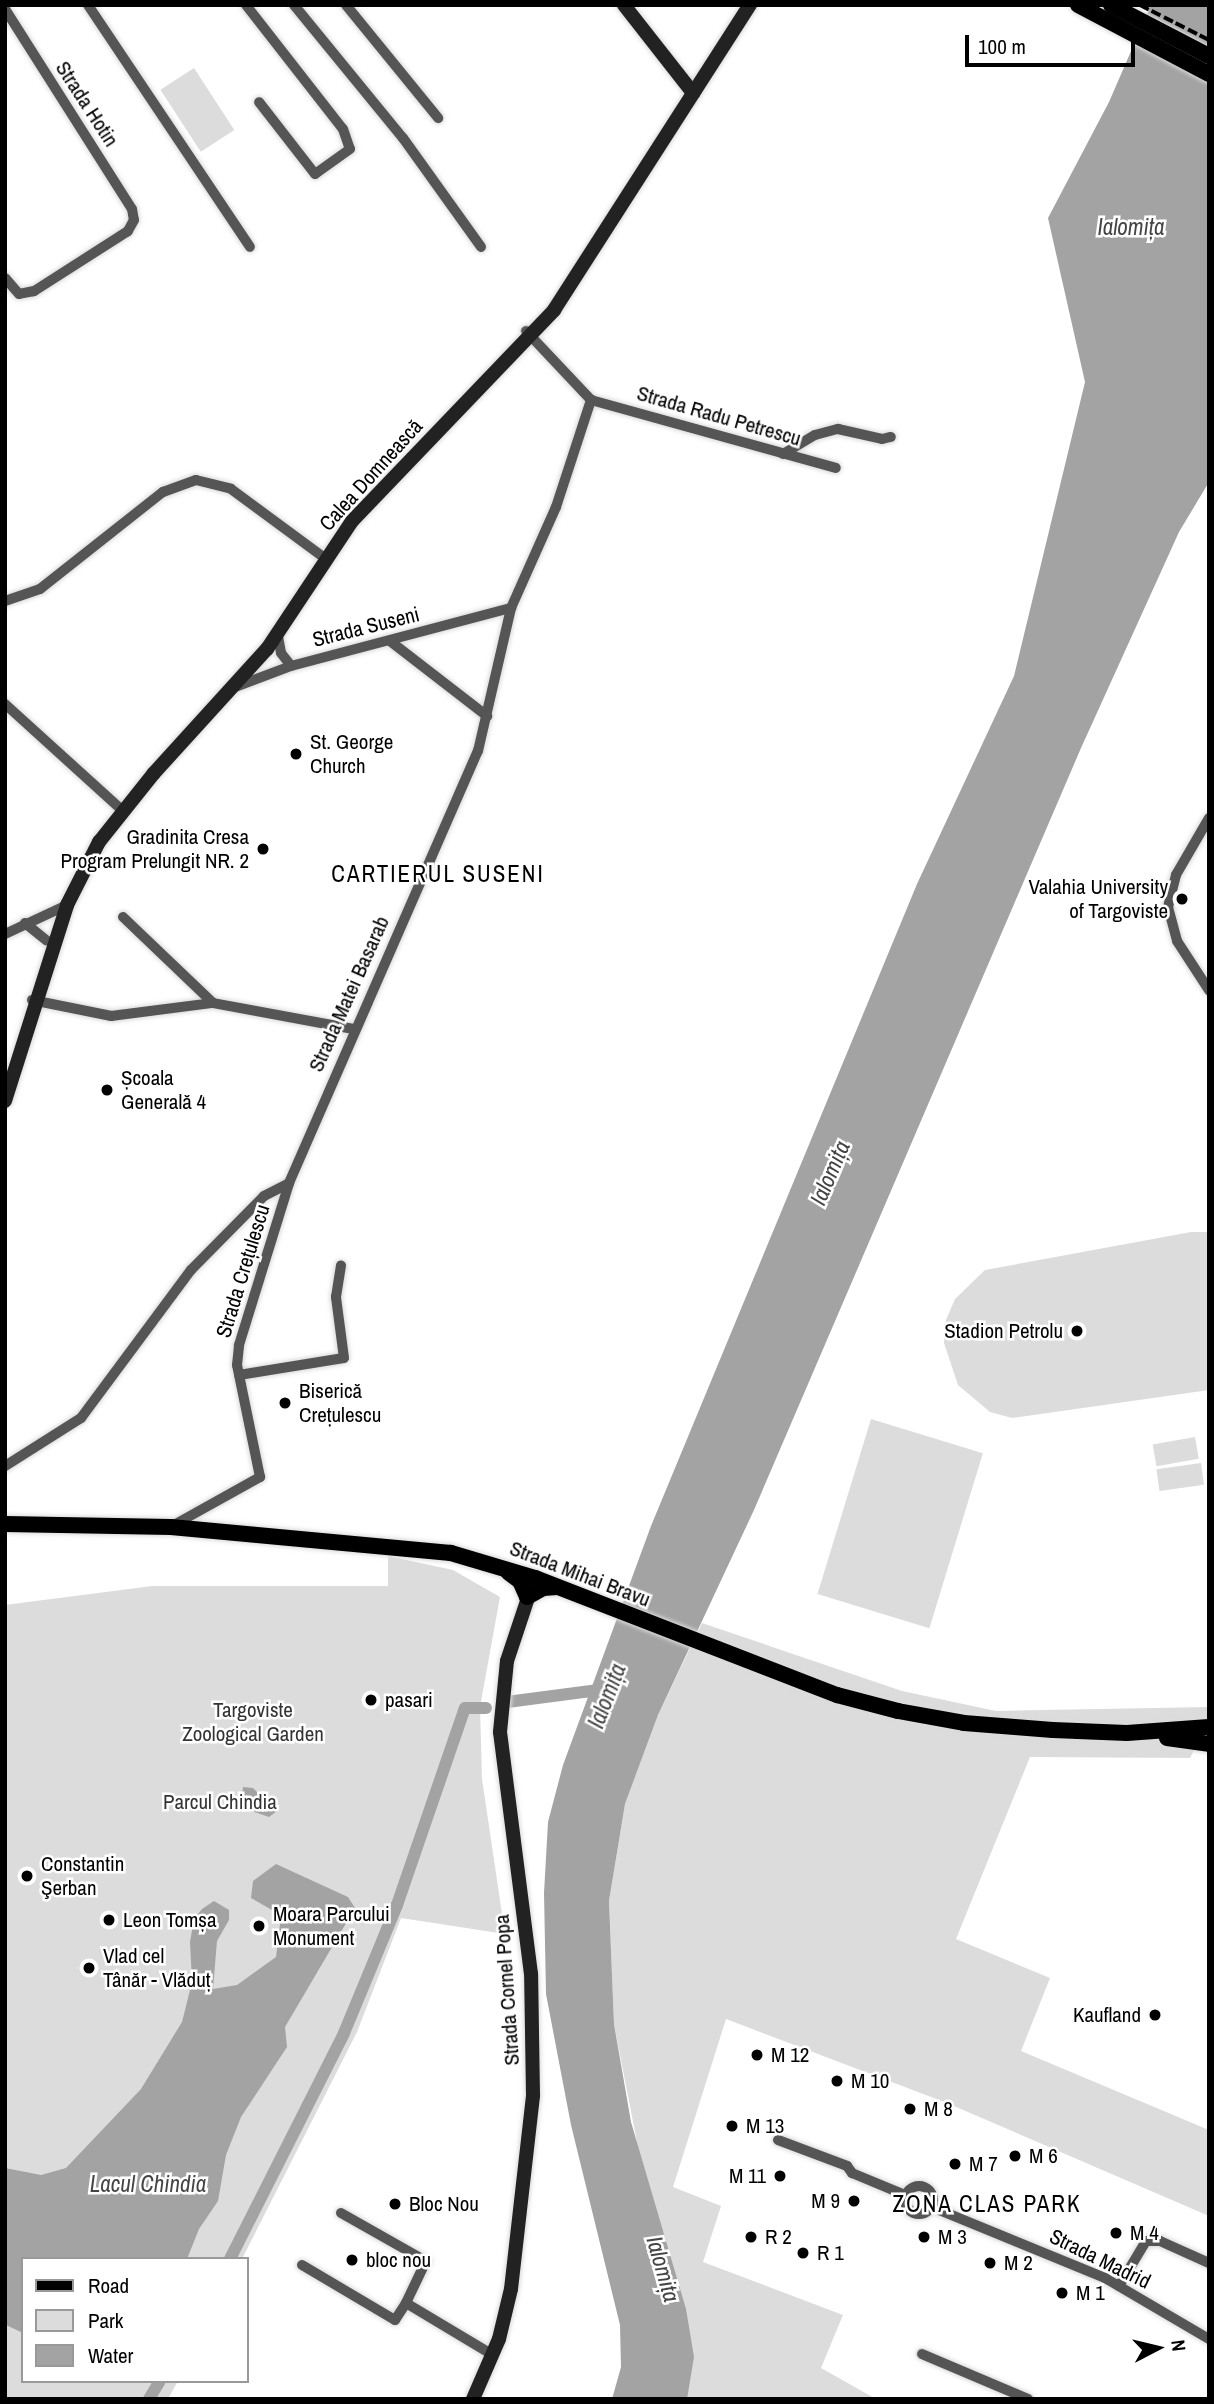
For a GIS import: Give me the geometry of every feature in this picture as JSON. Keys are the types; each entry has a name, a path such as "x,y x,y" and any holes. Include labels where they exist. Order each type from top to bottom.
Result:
{"main road":[{"path":"624,5 690,90"},
{"name":"Calea Domnească","path":"690,90 739,5"},
{"name":"Calea Domnească","path":"119,806 233,688 322,556 352,521 528,334 690,90 750,5"},
{"path":"1077,5 1209,74"},
{"path":"1111,5 1209,56"},
{"name":"Calea Domnească","path":"5,1101 62,906 119,806 278,636 322,556"},
{"path":"5,1077 35,1001 47,941 62,906"},
{"name":"Strada Mihai Bravu","path":"5,1524 171,1527 397,1546 494,1564 837,1695 933,1718 1020,1728 1127,1733 1209,1744"},
{"path":"494,1564 520,1581 527,1597 543,1588 560,1587"},
{"name":"Strada Cornel Popa","path":"473,2399 493,2355 516,2260 534,2070 531,1974 500,1744 505,1669 535,1578"},
{"name":"Strada Mihai Bravu","path":"1127,1733 1209,1727"}],"street":[{"path":"88,5 250,247"},
{"path":"246,5 343,129 351,149 315,174 259,102"},
{"path":"294,5 402,138 481,247"},
{"path":"346,5 438,118"},
{"name":"Strada Hotin","path":"5,9 132,209 134,220 128,231 44,285 19,294 5,278"},
{"path":"528,334 591,400"},
{"name":"Strada Radu Petrescu","path":"591,400 836,468"},
{"name":"Strada Matei Basarab","path":"289,1183 353,1028 472,764 487,716 511,608 556,507 591,400"},
{"path":"783,454 816,435 838,429 882,439 891,437"},
{"path":"5,601 40,589 163,492 196,480 231,489 322,556"},
{"name":"Strada Suseni","path":"233,688 271,672 511,608"},
{"path":"278,636 281,653 292,666"},
{"path":"390,641 487,716"},
{"path":"254,659 271,672"},
{"path":"5,704 119,806"},
{"path":"1209,818 1176,875 1168,906 1177,941 1209,990"},
{"path":"5,934 62,906"},
{"path":"123,917 213,1003"},
{"path":"25,923 47,941"},
{"path":"35,1001 111,1016 213,1003 353,1028"},
{"path":"5,1466 81,1418 191,1270 264,1196 289,1183"},
{"name":"Strada Crețulescu","path":"171,1527 260,1477 239,1375 239,1345 289,1183"},
{"path":"239,1375 344,1358 336,1297 341,1265"},
{"path":"778,2140 848,2166 852,2173 905,2195"},
{"path":"915,2187 924,2187 931,2193 932,2207 915,2214 907,2208 905,2195 915,2187"},
{"name":"Strada Madrid","path":"932,2207 1119,2286 1209,2339"},
{"path":"302,2265 395,2320 426,2261 341,2213"},
{"path":"1119,2286 1146,2241 1160,2241 1209,2263"},
{"path":"406,2303 493,2355"},
{"path":"922,2354 1028,2399"}],"green space":[{"path":"194,68 234,130 201,152 160,90"},
{"name":"Stadion Petrolu","path":"1191,1232 1209,1232 1209,1390 1012,1418 990,1412 958,1385 944,1343 946,1320 955,1299 985,1270"},
{"path":"871,1419 983,1453 929,1628 817,1594"},
{"path":"1195,1437 1199,1459 1156,1466 1153,1444"},
{"path":"1201,1463 1204,1485 1159,1491 1156,1469"},
{"name":"Parcul Chindia","path":"388,1556 453,1570 500,1597 480,1707 482,1779 505,1934 401,1918 357,2032 243,2257 21,2257 21,2383 177,2383 168,2399 5,2399 5,1605 152,1586 388,1586"},
{"path":"702,1623 902,1691 996,1711 1209,1707 1209,1741 1200,1739 1190,1758 1030,1757 956,1939 1050,1978 1021,2051 1209,2130 1209,2216 947,2103 726,2019 673,2187 721,2206 703,2262 843,2315 821,2368 876,2399 687,2399 614,2024 609,1901 625,1804 658,1715"}],"water":[{"name":"Ialomița","path":"1151,5 1209,5 1209,482 1179,532 1081,748 754,1510 658,1715 625,1804 609,1901 614,2024 631,2122 686,2309 694,2357 687,2399 612,2399 621,2367 620,2325 571,2125 546,1994 544,1893 548,1822 563,1765 651,1526 917,884 1014,676 1085,382 1048,218 1109,102"},
{"path":"243,1787 253,1788 277,1811 269,1817 252,1811 242,1797"},
{"name":"Lacul Chindia","path":"276,1864 348,1897 355,1908 285,2027 287,2047 241,2117 226,2155 218,2201 199,2229 188,2257 21,2257 21,2332 6,2325 5,2168 41,2175 66,2168 141,2089 182,2022 192,1982 190,1942 194,1919 202,1909 214,1901 229,1910 229,1920 217,1941 213,1989 237,1985 276,1957 280,1924 272,1910 251,1898 253,1881"}],"waterway":[{"path":"507,1702 606,1689"},
{"path":"231,2257 344,2033 397,1905 465,1708 486,1708"},
{"path":"149,2399 159,2383"}],"railway":[{"path":"1140,5 1209,40"}],"place":[{"name":"St. George Church","path":"296,754"},
{"name":"Gradinita Cresa Program Prelungit NR. 2","path":"263,849"},
{"name":"Valahia University of Targoviste","path":"1182,899"},
{"name":"Școala Generală 4","path":"107,1090"},
{"name":"Stadion Petrolu","path":"1077,1331"},
{"name":"Biserică Crețulescu","path":"285,1403"},
{"name":"pasari","path":"371,1700"},
{"name":"Constantin Şerban","path":"27,1876"},
{"name":"Leon Tomșa","path":"109,1920"},
{"name":"Moara Parcului Monument","path":"259,1926"},
{"name":"Vlad cel Tânăr - Vlăduț","path":"89,1968"},
{"name":"Kaufland","path":"1155,2015"},
{"name":"M 12","path":"757,2055"},
{"name":"M 10","path":"837,2081"},
{"name":"M 8","path":"910,2109"},
{"name":"M 13","path":"732,2126"},
{"name":"M 6","path":"1015,2156"},
{"name":"M 7","path":"955,2164"},
{"name":"M 11","path":"780,2176"},
{"name":"M 9","path":"854,2201"},
{"name":"Bloc Nou","path":"395,2204"},
{"name":"M 4","path":"1116,2233"},
{"name":"R 2","path":"751,2237"},
{"name":"M 3","path":"924,2237"},
{"name":"R 1","path":"803,2253"},
{"name":"bloc nou","path":"352,2260"},
{"name":"M 2","path":"990,2263"},
{"name":"M 1","path":"1062,2293"}],"district":[{"name":"CARTIERUL SUSENI","path":"438,874"},
{"name":"ZONA CLAS PARK","path":"987,2204"}],"park label":[{"name":"Targoviste Zoological Garden","path":"253,1722"}]}
